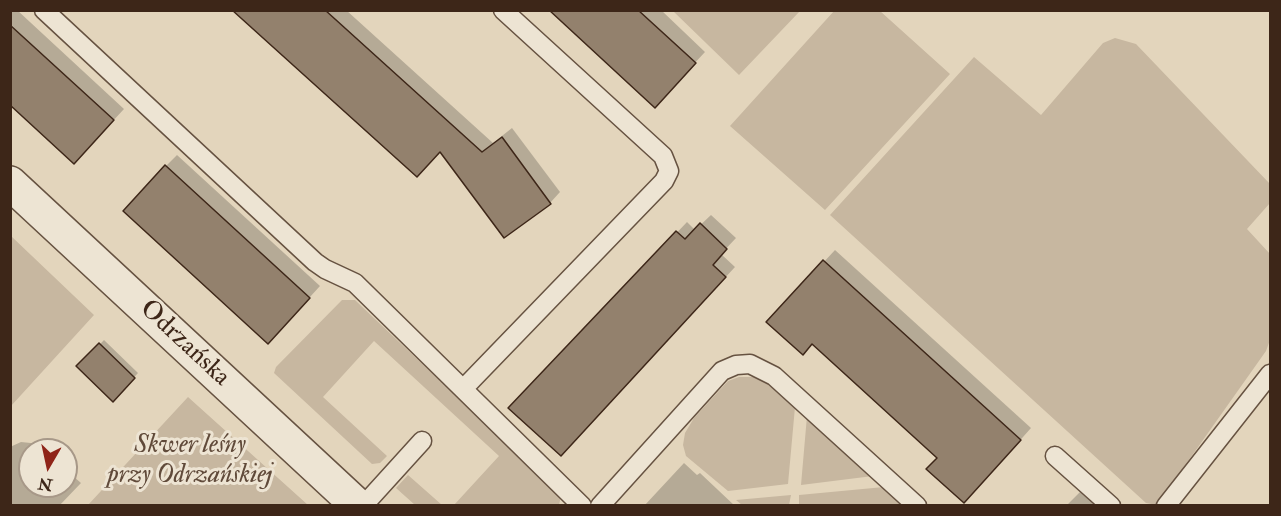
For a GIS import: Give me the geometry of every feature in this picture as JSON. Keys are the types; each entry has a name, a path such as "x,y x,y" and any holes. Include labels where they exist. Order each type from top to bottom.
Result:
{"street":[{"name":"Odrzańska","path":"10,183 358,506"}],"lane":[{"path":"44,10 315,262 356,283 582,506"},
{"path":"463,389 664,181 669,171 663,156 502,10"},
{"path":"600,506 723,371 736,365 750,364 774,376 918,506"},
{"path":"1166,506 1270,374"},
{"path":"363,506 422,441"},
{"path":"1056,456 1111,506"}],"green space":[{"path":"673,11 800,11 739,75"},
{"path":"834,11 880,11 950,74 825,210 730,126"},
{"path":"1115,38 1136,44 1270,184 1270,203 1247,229 1270,254 1270,340 1266,351 1157,505 1146,503 830,215 974,57 1041,115 1103,43"},
{"path":"11,236 94,315 10,406"},
{"path":"342,300 355,300 561,496 559,505 454,505 499,456 374,341 323,397 387,456 380,463 372,464 274,373 276,367"},
{"path":"739,377 756,377 771,383 795,407 788,484 728,491 686,456 683,445 685,433 694,418 728,381"},
{"name":"Skwer leśny przy Odrzańskiej","path":"188,397 308,505 88,505"},
{"path":"807,416 873,476 801,485"},
{"path":"408,475 442,505 415,505 396,488"},
{"path":"884,487 902,505 799,506 799,495"},
{"path":"791,495 789,505 742,505 736,500"}],"building":[{"path":"232,10 325,10 482,152 502,137 551,204 504,238 440,152 417,177"},
{"path":"549,10 638,10 696,63 655,108"},
{"path":"10,25 114,120 74,164 10,105"},
{"path":"165,165 310,298 268,344 123,211"},
{"path":"700,223 727,249 713,265 726,277 561,456 508,408 676,231 685,239"},
{"path":"823,260 1021,440 964,503 926,469 937,458 812,344 803,355 766,322"},
{"path":"99,343 135,378 113,402 76,366"}]}
